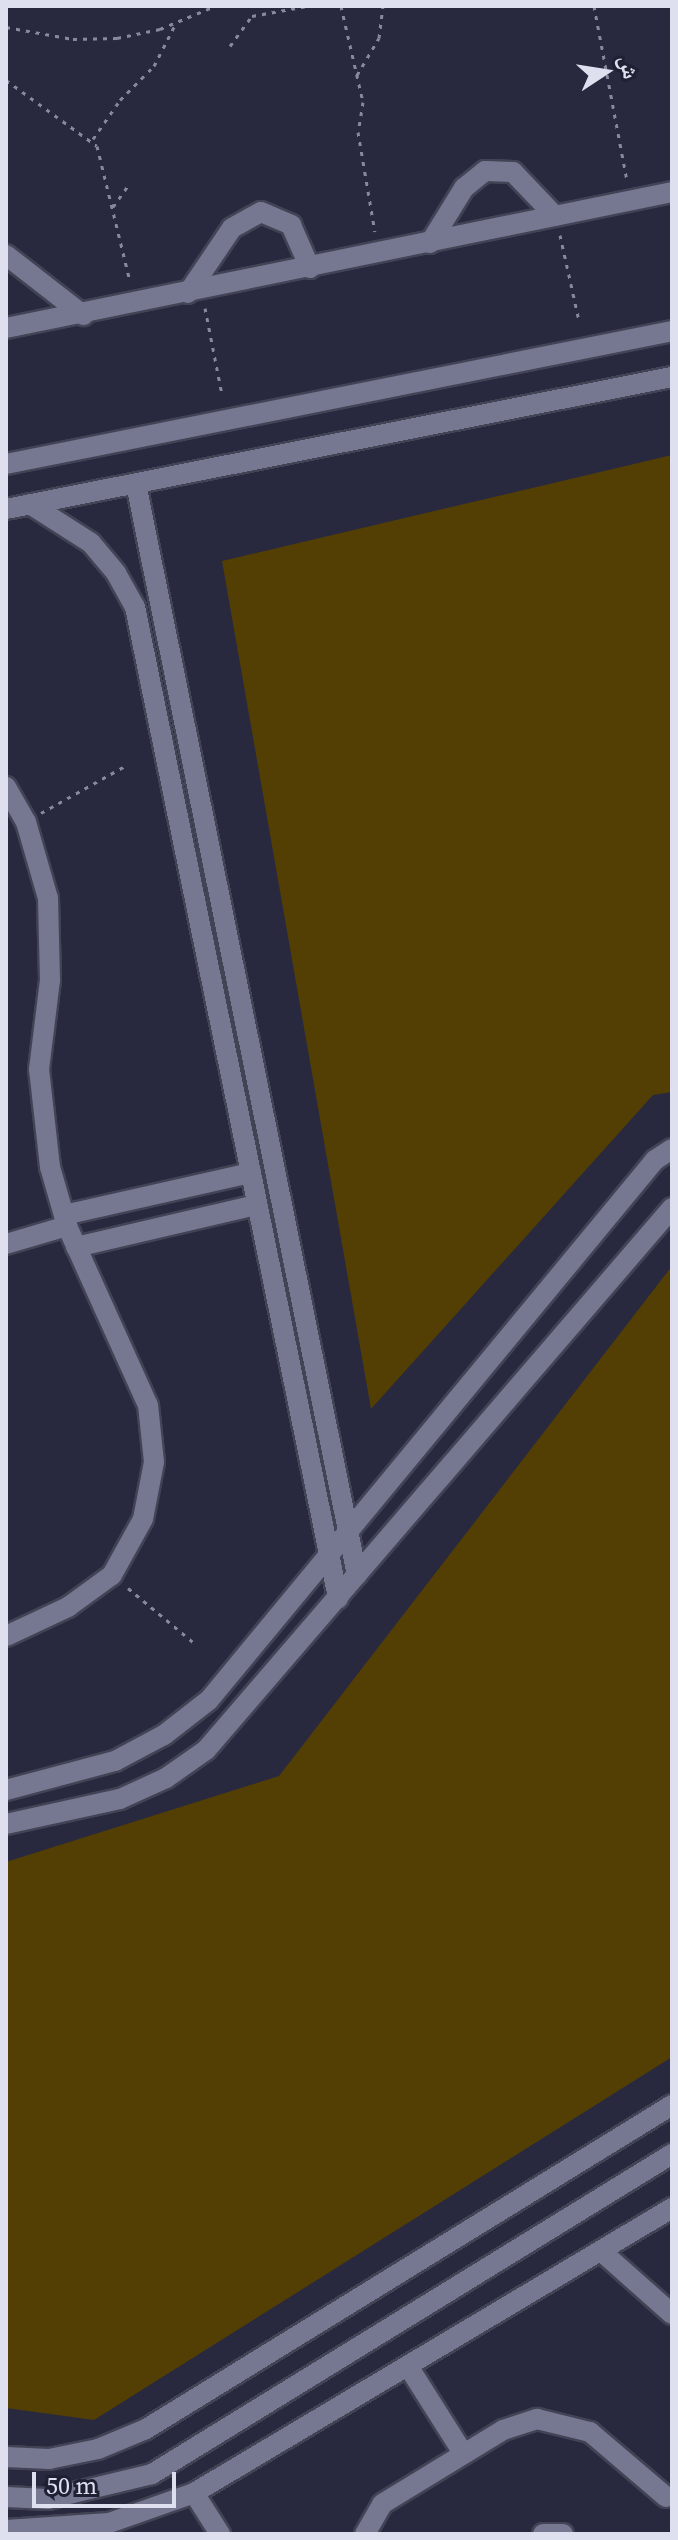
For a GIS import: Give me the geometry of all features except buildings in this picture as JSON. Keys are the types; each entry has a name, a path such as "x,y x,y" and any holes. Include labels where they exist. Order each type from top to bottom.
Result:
{"street":[{"path":"430,243 464,188 485,171 513,172 555,216"},
{"path":"6,328 379,256 672,192"},
{"path":"195,292 232,228 261,212 291,225 310,268"},
{"path":"6,255 83,315"},
{"path":"6,464 672,331"},
{"path":"6,509 672,377"},
{"path":"136,484 357,1575"},
{"path":"30,504 91,543 116,573 135,607 338,1598"},
{"path":"6,787 26,822 48,898 51,939 40,1057 41,1119 66,1220 76,1247 138,1377 153,1433 154,1462 143,1519 112,1575 43,1622 6,1636"},
{"path":"6,1790 89,1772 140,1749 209,1700 655,1160 672,1149"},
{"path":"6,1244 66,1220 251,1173"},
{"path":"76,1247 257,1205"},
{"path":"6,1824 120,1799 187,1765 224,1733 672,1208"},
{"path":"6,2457 49,2459 98,2449 146,2429 672,2105"},
{"path":"6,2497 48,2499 152,2474 672,2154"},
{"path":"6,2530 47,2532 137,2516 194,2493 672,2208"},
{"path":"601,2251 672,2314"},
{"path":"408,2366 463,2453"},
{"path":"365,2534 382,2504 463,2453 520,2422 556,2420 590,2432 666,2497"},
{"path":"194,2493 220,2534"},
{"path":"543,2534 563,2534"}],"path":[{"path":"6,27 73,39 117,38 176,23 215,6"},
{"path":"230,46 252,16 307,6"},
{"path":"341,6 363,102 358,132 379,256"},
{"path":"357,75 379,38 383,6"},
{"path":"594,6 631,201"},
{"path":"92,140 120,100 154,66 176,23"},
{"path":"6,80 92,140 113,208 135,305"},
{"path":"113,208 129,184"},
{"path":"555,216 579,321"},
{"path":"195,292 222,395"},
{"path":"26,822 125,766"},
{"path":"112,1575 193,1642"}],"shaded area":[{"path":"672,455 672,1092 653,1095 371,1409 222,561"},
{"path":"672,1266 672,2057 94,2420 6,2408 6,1862 279,1776"}]}
